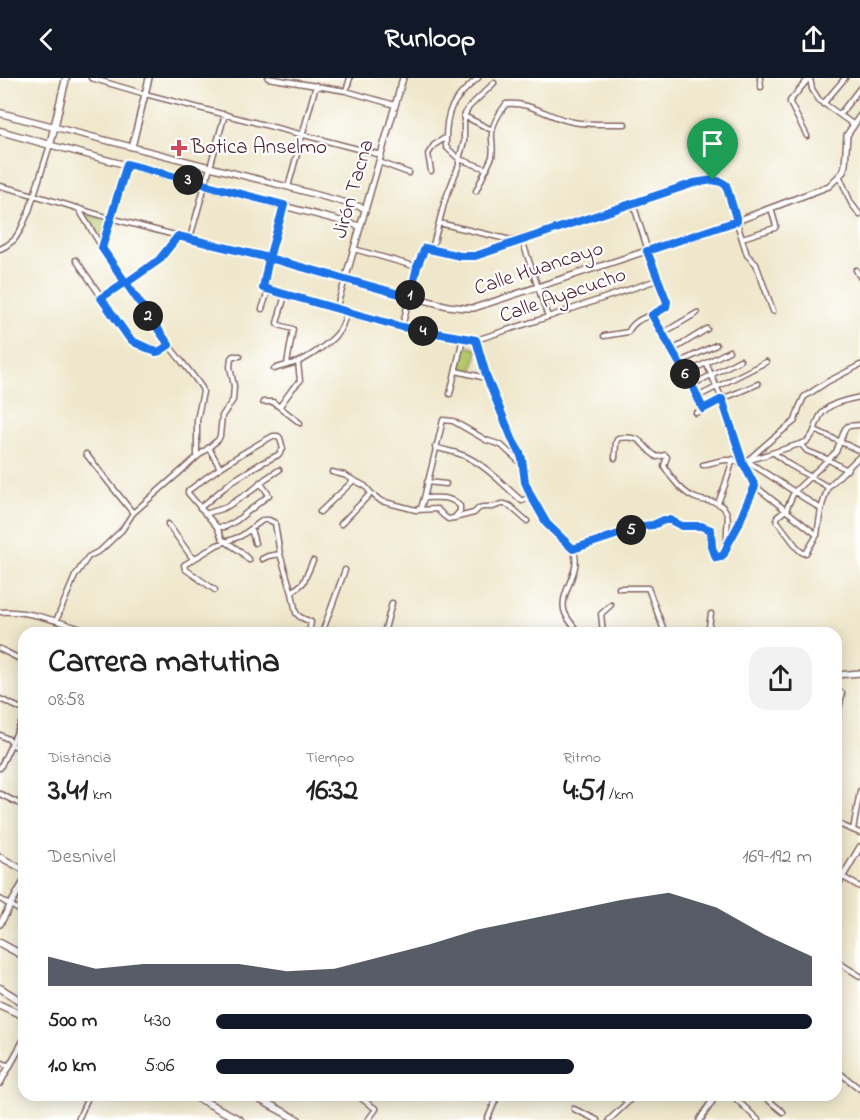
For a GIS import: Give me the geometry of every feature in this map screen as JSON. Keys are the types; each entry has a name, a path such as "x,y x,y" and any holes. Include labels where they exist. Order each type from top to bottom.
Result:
{"main road":[{"path":"0,131 50,145 66,78"},
{"path":"0,113 54,128"},
{"path":"0,943 18,953"},
{"path":"0,988 18,1000"},
{"path":"0,1005 18,1013"},
{"path":"204,1101 240,1120"},
{"path":"264,1101 298,1120"}],"street":[{"path":"91,78 381,155"},
{"path":"132,147 149,78"},
{"path":"268,78 346,92 395,105"},
{"path":"346,92 350,78"},
{"name":"Jirón Tacna","path":"336,309 403,78"},
{"path":"478,78 452,104 448,114 445,137 446,147 459,159 487,169"},
{"path":"760,78 761,87"},
{"path":"810,78 812,90 819,100 854,125"},
{"path":"807,136 790,101 810,78"},
{"path":"824,104 845,78"},
{"path":"432,249 445,200 459,165 464,142 464,116 469,107 494,83"},
{"path":"288,187 316,86"},
{"path":"840,114 860,88"},
{"path":"476,191 494,151 492,130 506,104 526,105 572,122 625,124"},
{"path":"190,238 225,114"},
{"path":"464,116 492,130"},
{"path":"860,116 847,135 845,165 840,177 851,203 860,215"},
{"path":"54,128 365,208"},
{"path":"431,171 428,154 434,145 445,137"},
{"path":"0,249 14,240 21,230 50,145 360,226"},
{"path":"378,162 409,173"},
{"path":"102,248 127,164"},
{"name":"Calle Huancayo","path":"0,186 34,194 112,219 269,258 410,297 468,309 538,288 737,221 829,186 840,177"},
{"path":"402,327 417,267 426,248 460,256 477,255 697,182 713,180 726,185 747,255 756,264 773,311"},
{"path":"604,336 628,332 632,324 666,307 667,302 647,251 633,203"},
{"path":"262,309 268,291 262,286 284,205"},
{"path":"78,208 102,248 169,345 202,388 197,420 197,457"},
{"path":"742,238 775,228 771,208"},
{"path":"439,223 516,242"},
{"path":"101,298 159,260 178,236"},
{"path":"522,240 548,317"},
{"path":"354,249 417,267"},
{"path":"76,260 129,338 156,352 169,345"},
{"path":"856,270 860,277"},
{"name":"Calle Ayacucho","path":"268,291 402,327 476,340 657,280"},
{"path":"285,295 278,323 293,329 287,364"},
{"path":"274,369 298,362 314,352 340,331 347,312"},
{"path":"663,333 697,313"},
{"path":"652,315 703,409"},
{"path":"671,351 707,329"},
{"path":"450,394 463,338"},
{"path":"476,340 487,378 522,459 525,482 531,496 547,524 576,554 576,562 564,602 564,612 575,627"},
{"path":"678,363 716,345"},
{"path":"685,374 729,351"},
{"path":"56,621 75,576 88,557 101,550 122,530 133,513 218,440 222,416 233,400 231,358 240,356"},
{"path":"692,385 740,360"},
{"path":"280,406 300,381 298,362"},
{"path":"697,397 766,362"},
{"path":"706,363 755,486 817,535"},
{"path":"745,462 795,422 804,397 826,382 860,365"},
{"path":"456,371 487,378"},
{"path":"696,413 758,384"},
{"path":"745,462 806,442 811,438 820,417 828,408 839,402 860,397"},
{"path":"263,402 273,402 300,423"},
{"path":"416,510 421,508 424,498 442,420 453,421 486,440 501,445 522,464"},
{"path":"860,425 848,426 845,429 836,452 794,492 786,510 777,517 777,521 803,553 806,553 817,535 821,509 828,487 860,456"},
{"path":"815,430 860,451"},
{"path":"200,508 236,478 278,455 283,449 282,441 278,436 273,436 246,451 188,491 200,508 217,527 222,539 228,541 249,560"},
{"path":"615,458 615,442 618,438 636,438 642,441 649,452 657,457 665,455 667,457 664,466 686,493 696,499 718,503 725,509 728,517 726,534 728,544"},
{"path":"801,444 807,451 847,470"},
{"path":"435,447 469,458 494,475 522,501 531,496"},
{"path":"209,448 220,468"},
{"path":"774,453 788,464 828,487"},
{"path":"86,454 133,513"},
{"path":"703,465 726,459 745,462 821,509"},
{"path":"718,503 733,459"},
{"path":"205,514 224,508 279,470"},
{"path":"332,472 344,475 365,486 370,494 381,501 416,510 437,509 448,519 474,513 479,508 505,504 515,509 527,521"},
{"path":"320,512 353,481"},
{"path":"217,527 233,523 269,495 260,482"},
{"path":"427,482 446,484"},
{"path":"573,549 643,526 670,520 682,526 701,526 711,530 712,547 716,558 720,557 724,554 738,526 755,486"},
{"path":"341,524 370,494"},
{"path":"424,498 453,500 460,506 460,511 454,518"},
{"path":"215,591 185,569 184,565 217,545 241,536 263,520 269,519 274,523 297,615 311,622 310,627"},
{"path":"168,524 193,559"},
{"path":"251,530 255,543"},
{"path":"262,559 280,554"},
{"path":"292,593 303,583 313,561"},
{"path":"324,627 345,570"},
{"path":"619,588 648,588 663,627"},
{"path":"386,627 392,603"},
{"path":"602,627 601,614 611,605"},
{"path":"0,612 22,613 75,627"},
{"path":"709,627 711,614"},
{"path":"0,649 18,658"},
{"path":"842,674 860,673"},
{"path":"0,699 18,707"},
{"path":"0,768 18,729"},
{"path":"0,735 18,747"},
{"path":"853,830 860,791"},
{"path":"0,794 18,803"},
{"path":"842,825 860,834"},
{"path":"860,847 842,876 860,887"},
{"path":"0,857 18,867"},
{"path":"0,924 18,891"},
{"path":"0,899 18,910"},
{"path":"842,965 860,976"},
{"path":"0,1083 18,1051"},
{"path":"0,1062 10,1066"},
{"path":"842,1075 860,1089"},
{"path":"78,1120 86,1101"},
{"path":"365,1101 376,1108 368,1120"},
{"path":"487,1120 495,1101"},
{"path":"700,1120 712,1101"},
{"path":"738,1101 758,1120"},
{"path":"769,1101 783,1112"},
{"path":"609,1120 628,1102"},
{"path":"574,1108 597,1120"}],"green space":[{"path":"84,213 108,220 101,241"},
{"path":"465,346 478,349 472,373 459,370"}],"place":[{"name":"Botica Anselmo","path":"179,148"}],"route":[{"path":"713,180 694,183 475,256 466,257 425,248 417,267 410,297 269,258 178,236 159,260 126,283 169,345 156,352 129,338 101,298 125,282 102,248 127,164 284,205 269,258 263,288 402,327 476,340 492,391 520,453 525,482 531,496 547,524 568,546 573,549 643,526 670,520 682,526 708,527 711,530 713,553 716,558 724,554 755,486 743,463 722,399 703,409 652,315 666,307 667,302 647,251 737,221 726,185 713,180"}]}
